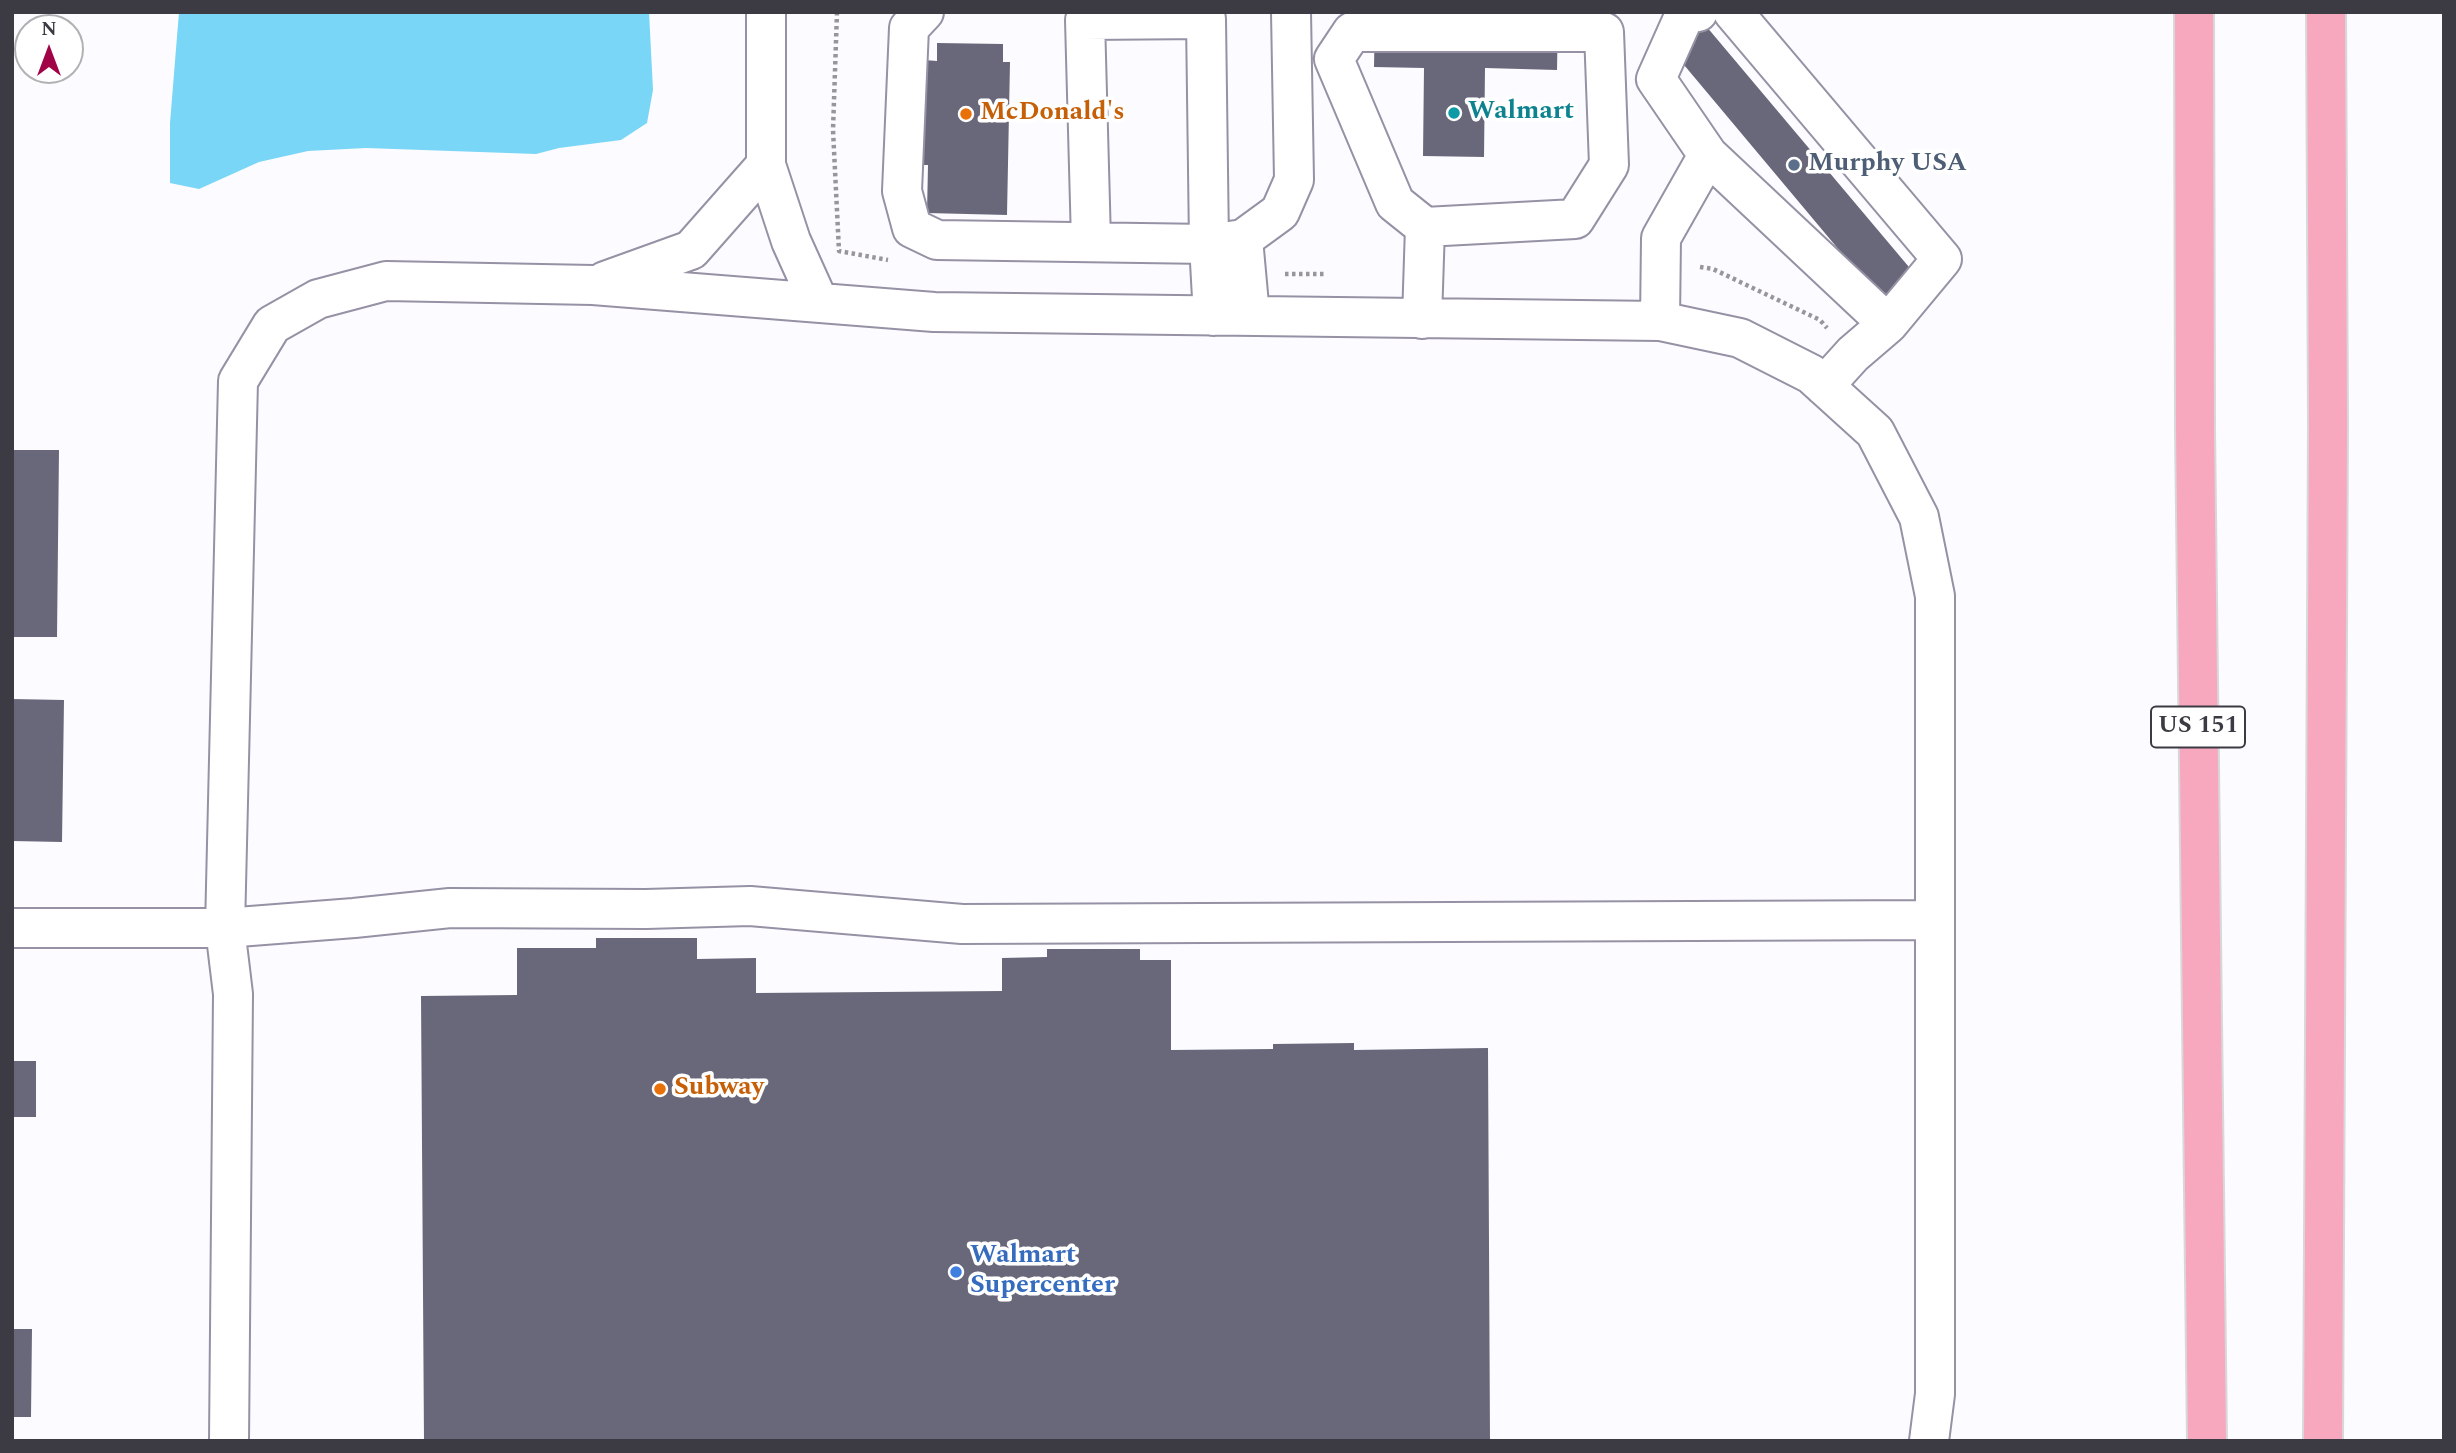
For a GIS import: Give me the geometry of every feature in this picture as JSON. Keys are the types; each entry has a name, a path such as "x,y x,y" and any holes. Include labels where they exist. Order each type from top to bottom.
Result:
{"highway":[{"name":"US 151","path":"2194,12 2195,429 2207,1441"},
{"path":"2323,1441 2328,425 2326,12"}],"street":[{"path":"766,12 766,165 791,241 819,303"},
{"path":"924,12 909,28 902,191 912,228 937,240 1091,241 1226,241 1280,212 1294,180 1291,12"},
{"path":"1698,12 1685,14 1656,79 1708,155 1888,324"},
{"path":"1733,12 1942,259 1888,324 1853,354 1824,386"},
{"path":"1091,241 1085,20 1206,19 1231,316"},
{"path":"1352,32 1604,32 1609,165 1575,219 1425,227 1395,203 1334,59 1352,32"},
{"path":"1660,321 1661,238 1708,155"},
{"path":"593,285 691,250 766,165"},
{"path":"1422,319 1425,227"},
{"path":"229,1441 233,994 225,928 238,382 272,325 318,299 386,281 593,285 934,312 1660,321 1740,338 1811,374 1875,432 1919,517 1935,596 1935,1394 1929,1441"},
{"path":"12,928 225,928 450,908 646,909 750,906 962,924 1935,920"}],"water":[{"path":"179,12 649,12 653,90 647,123 621,140 559,148 536,154 366,148 308,151 259,162 199,189 170,183 170,123"}],"building":[{"name":"Walmart","path":"1375,12 1558,12 1557,70 1485,68 1484,157 1423,156 1424,68 1374,67"},
{"path":"1706,26 1914,273 1881,300 1674,53"},
{"name":"McDonald's","path":"937,43 1003,44 1003,62 1010,62 1007,215 927,213 928,165 922,165 924,60 937,61"},
{"path":"12,450 59,450 57,637 12,637"},
{"path":"12,699 64,700 62,842 12,841"},
{"name":"Walmart Supercenter","path":"596,938 697,938 697,959 756,958 756,993 1002,991 1002,958 1047,957 1047,949 1140,949 1140,960 1171,960 1171,1050 1273,1049 1273,1044 1354,1043 1354,1050 1488,1048 1490,1441 424,1441 421,996 517,995 517,948 596,948"},
{"path":"12,1061 36,1061 36,1117 12,1117"},
{"path":"12,1329 32,1329 31,1417 12,1417"}],"place":[{"name":"Walmart","path":"1454,113"},
{"name":"McDonald's","path":"966,114"},
{"name":"Murphy USA","path":"1794,165"},
{"name":"Subway","path":"660,1089"},
{"name":"Walmart Supercenter","path":"956,1272"}]}
